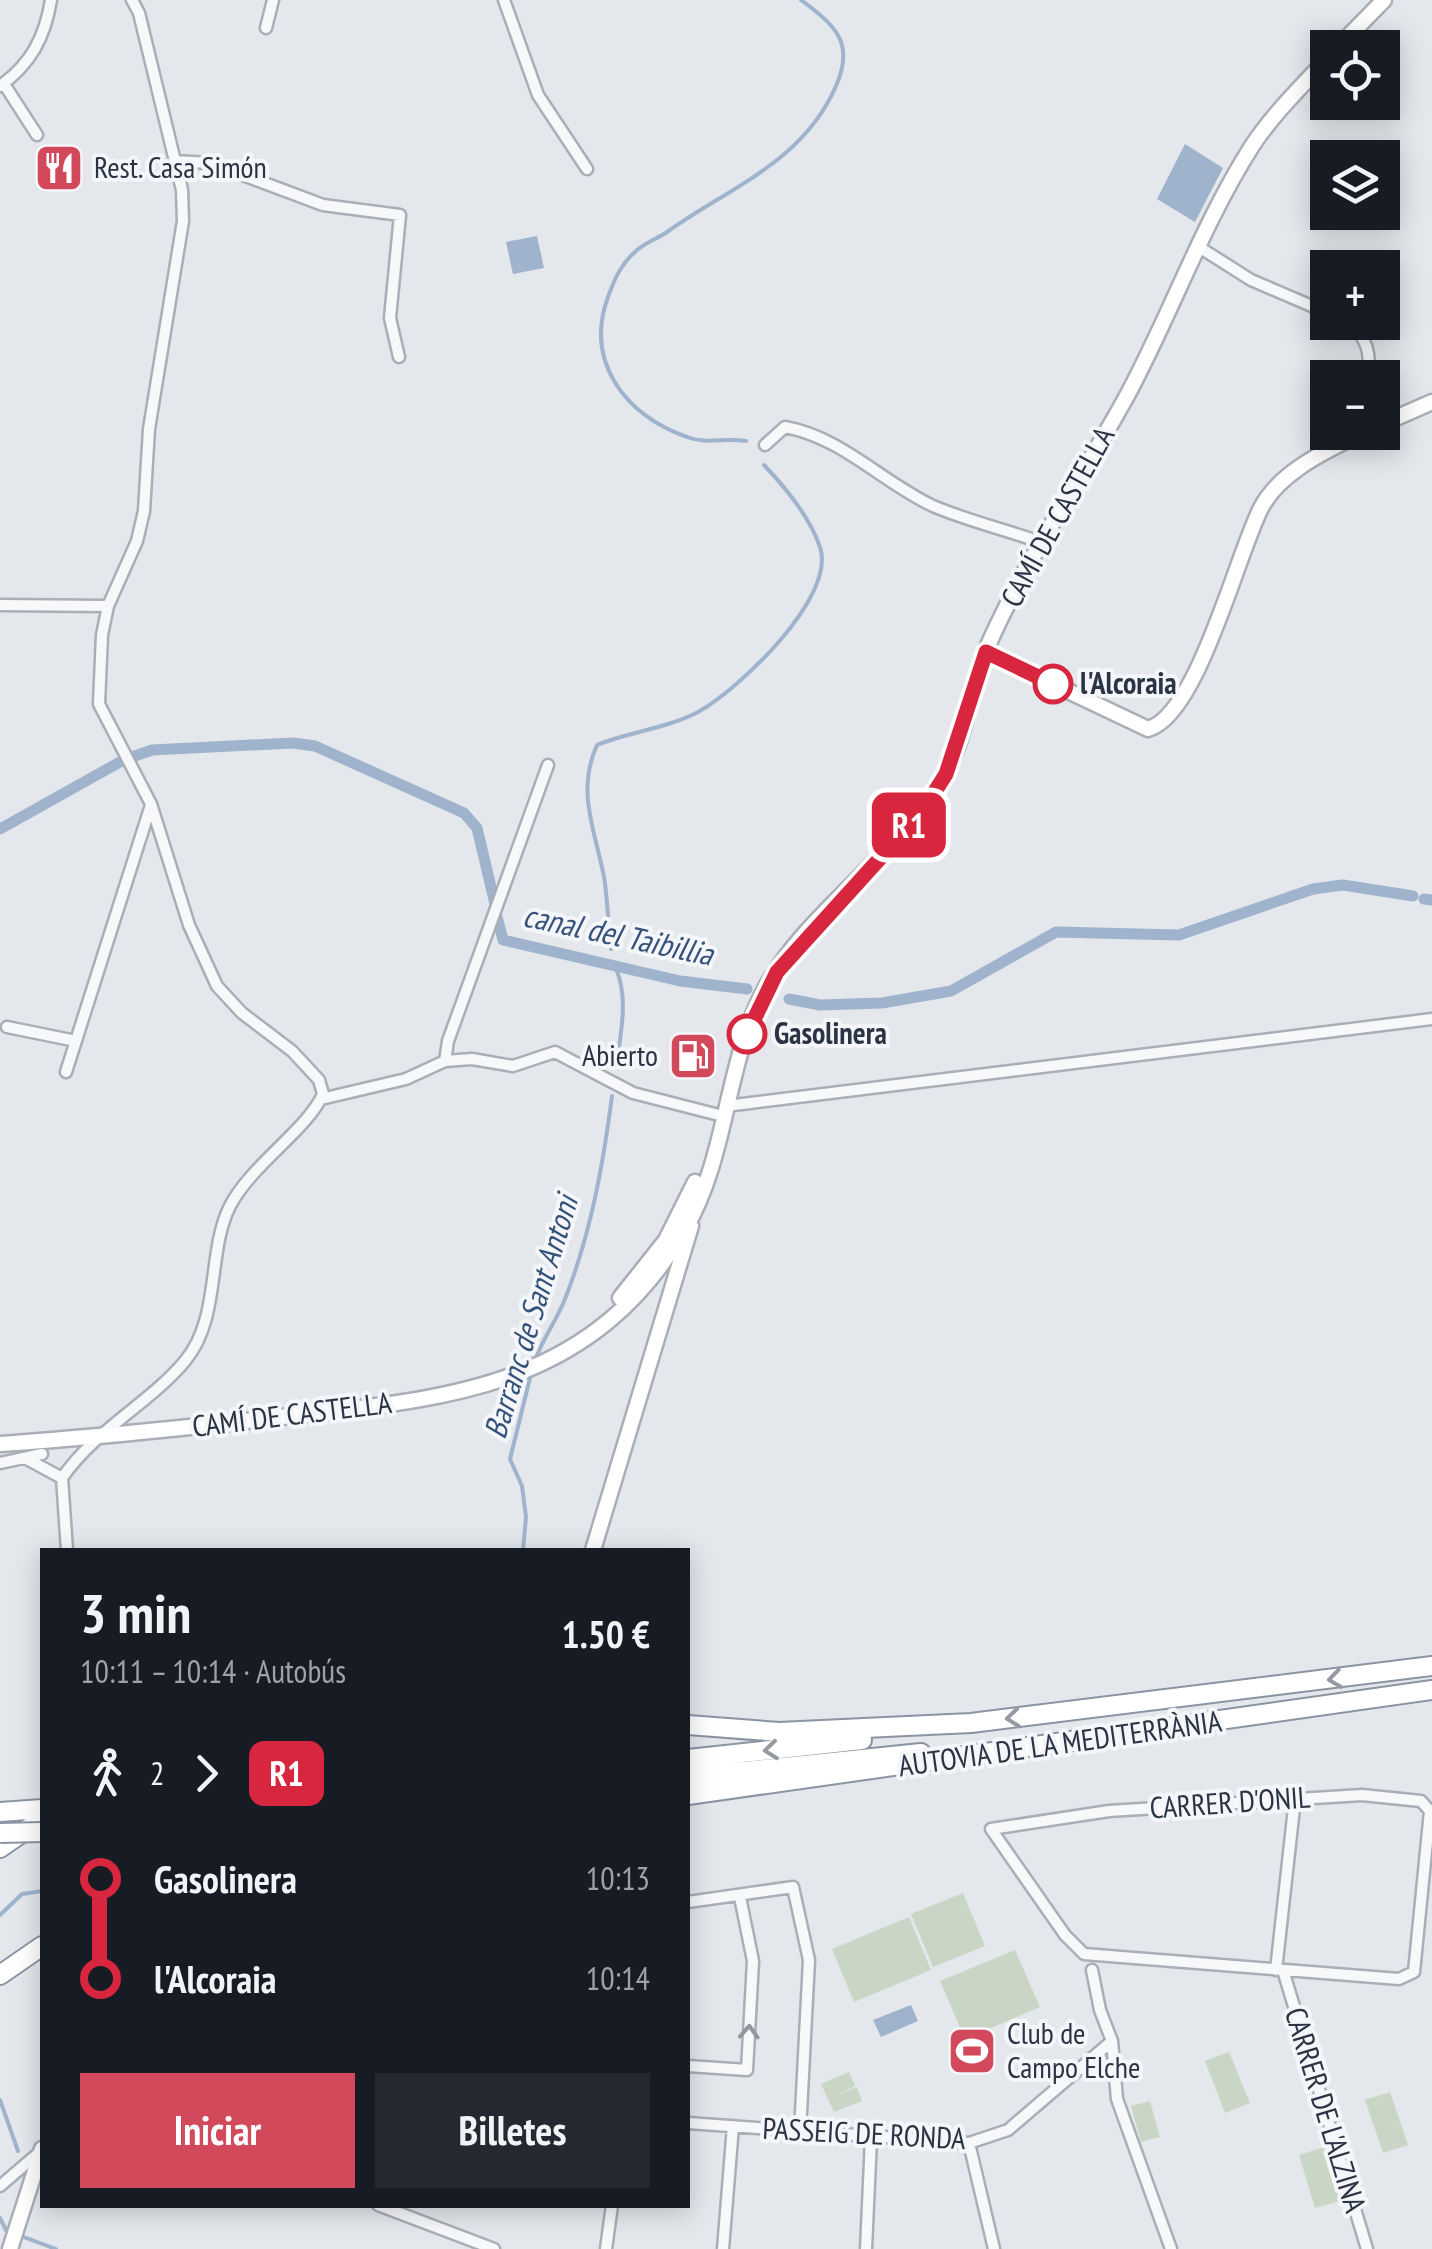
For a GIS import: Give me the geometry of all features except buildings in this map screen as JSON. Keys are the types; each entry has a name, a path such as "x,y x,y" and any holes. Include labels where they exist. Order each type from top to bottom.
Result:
{"highway":[{"name":"AUTOVIA DE LA MEDITERRÀNIA","path":"690,1725 796,1732 971,1723 1432,1666"},
{"name":"AUTOVIA DE LA MEDITERRÀNIA","path":"690,1795 1432,1690"},
{"path":"690,1759 928,1733 971,1723"},
{"path":"690,1776 1000,1750"},
{"path":"0,1812 40,1809"},
{"path":"0,1836 40,1828"},
{"path":"0,1848 40,1828"},
{"path":"0,1975 40,1947"}],"main road":[{"path":"1355,30 1384,0"},
{"name":"CAMÍ DE CASTELLA","path":"0,1444 98,1438 452,1396 508,1380 549,1360 599,1329 642,1288 660,1265 690,1207 708,1148 719,1132 765,989 806,936 922,812 946,774 986,652 1043,542 1135,381 1254,143 1310,79"},
{"path":"1400,416 1432,402"},
{"path":"986,652 1148,729 1159,726 1193,676 1261,507 1282,481 1333,450"},
{"path":"595,1548 666,1302 679,1276 690,1207"},
{"name":"CAMÍ DE CASTELLA","path":"573,1346 615,1304 690,1207"},
{"path":"660,1265 679,1276"},
{"path":"660,1265 666,1302"},
{"path":"615,1304 660,1265"},
{"path":"642,1288 661,1294 666,1302"},
{"path":"10,2249 40,2156"}],"street":[{"path":"37,135 2,85 44,36 50,0"},
{"path":"132,0 140,13 174,161 183,221 148,430 144,512 137,541 108,606 102,636 99,704 151,804 190,924 217,986 242,1013 292,1051 319,1080 321,1099"},
{"path":"266,28 273,0"},
{"path":"504,0 538,95 586,169"},
{"path":"174,161 211,164 324,206 400,215 390,318 399,357"},
{"path":"1199,247 1251,280 1310,305"},
{"path":"765,445 785,426 824,437 891,484 936,507 1043,542"},
{"path":"0,605 108,606"},
{"path":"445,1062 448,1041 548,765"},
{"path":"66,1072 151,804"},
{"path":"67,1548 62,1478 98,1438 186,1361 201,1331 229,1208 261,1160 321,1099 406,1079 445,1062 472,1059 514,1066 556,1052 633,1093 725,1111 1432,1018"},
{"path":"7,1027 76,1041"},
{"path":"0,1463 42,1454"},
{"path":"25,1458 62,1478"},
{"name":"CARRER D'ONIL","path":"1084,1954 1065,1935 990,1829 1109,1811 1362,1796 1421,1802 1430,1810 1430,1848"},
{"name":"CARRER DE L'ALZINA","path":"1295,1799 1280,1970 1367,2249"},
{"path":"1171,2249 1117,2100 1112,2041 1100,2010 1092,1970 1082,1963 1084,1954 1094,1951 1100,1958 1399,1979 1414,1972 1430,1848"},
{"path":"690,1902 740,1898 793,1886 809,1960 800,2132"},
{"path":"690,2066 747,2070 753,1961 740,1898"},
{"path":"1092,1970 1100,1958"},
{"name":"PASSEIG DE RONDA","path":"690,2123 969,2143 1008,2130 1112,2041"},
{"path":"724,2249 733,2126"},
{"path":"866,2249 871,2139"},
{"path":"969,2143 994,2249"},
{"path":"0,2186 40,2152"},
{"path":"386,2208 494,2249"},
{"path":"606,2249 612,2208"}],"green space":[{"path":"963,1893 985,1946 933,1967 911,1914"},
{"path":"909,1917 931,1970 854,2002 832,1949"},
{"path":"1015,1950 1040,2007 965,2039 940,1981"},
{"path":"1229,2052 1250,2103 1225,2113 1205,2061"},
{"path":"849,2072 855,2086 834,2096 857,2087 862,2101 834,2112 821,2084"},
{"path":"1390,2092 1408,2145 1383,2153 1365,2100"},
{"path":"1150,2101 1160,2137 1141,2142 1131,2106"},
{"path":"1324,2147 1340,2201 1315,2208 1299,2155"}],"water":[{"path":"1185,144 1223,168 1195,222 1157,199"},
{"path":"537,236 544,268 513,274 506,242"},
{"path":"911,2005 918,2021 881,2037 873,2020"}],"waterway":[{"name":"Barranc de Sant Antoni","path":"746,441 695,439 665,428 629,401 606,364 602,321 615,278 635,252 763,171 805,135 822,112 841,71 843,47 824,18 801,0"},
{"name":"Barranc de Sant Antoni","path":"611,949 604,877 588,795 597,745 686,717 715,701 780,640 814,591 821,568 820,547 810,525 764,465"},
{"name":"canal del Taibillia","path":"132,757 152,750 293,743 315,746 464,813 477,828 495,904"},
{"name":"canal del Taibillia","path":"0,829 120,762"},
{"name":"canal del Taibillia","path":"789,999 820,1005 882,1003 951,991 1056,932 1179,935 1313,889 1343,885 1413,896"},
{"name":"canal del Taibillia","path":"1424,899 1432,900"},
{"name":"canal del Taibillia","path":"496,913 503,940 680,981 747,989"},
{"path":"617,971 623,1004 617,1061"},
{"name":"Barranc de Sant Antoni","path":"535,1361 565,1299 582,1249 600,1173 612,1096"},
{"name":"Barranc de Sant Antoni","path":"523,1548 526,1517 522,1486 510,1459 532,1370"},
{"name":"Barranc de Sant Antoni","path":"0,1915 22,1894 40,1891"},
{"name":"Barranc de Sant Antoni","path":"0,2100 18,2151"},
{"path":"0,2218 6,2230"},
{"path":"21,2236 56,2249"}],"bus line":[{"name":"R1","path":"747,1034 765,989 777,972 922,812 946,774 986,652 1053,684"}],"place":[{"name":"Rest. Casa Simón","path":"59,168"},
{"name":"l'Alcoraia","path":"1053,684"},
{"name":"Gasolinera","path":"747,1034"},
{"name":"Abierto","path":"693,1056"},
{"name":"Club de Campo Elche","path":"972,2051"}]}
